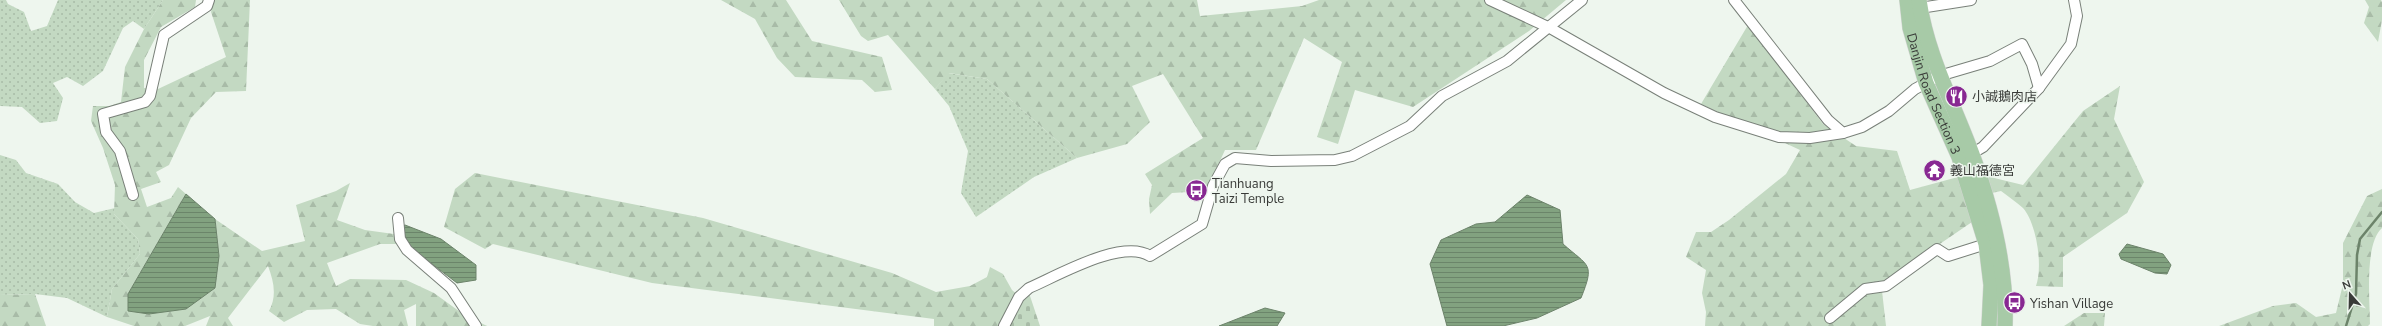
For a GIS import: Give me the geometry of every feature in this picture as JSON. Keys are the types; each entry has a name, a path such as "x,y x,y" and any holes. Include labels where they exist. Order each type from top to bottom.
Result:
{"main road":[{"name":"Danjin Road Section 3","path":"1907,0 1910,28 1932,79 1959,157 1986,244 1991,285 1989,326"},
{"name":"Danjin Road Section 3","path":"1920,4 1932,79 1972,154 1999,243 2005,326"}],"street":[{"path":"133,195 120,151 106,132 103,114 145,102 150,96 164,35 207,6 209,0"},
{"path":"1490,0 1550,28 1664,93 1715,117 1779,137 1810,138 1843,133 1862,127 1890,111 1915,89 1932,79 1990,61 2022,44 2032,64 2039,88"},
{"path":"1004,326 1019,297 1029,288 1103,255 1127,251 1143,252 1150,256 1202,224 1213,186 1225,164 1235,158 1271,161 1335,160 1352,156 1410,126 1442,96 1507,61 1550,28 1582,0"},
{"path":"1734,0 1828,120 1843,133"},
{"path":"1920,4 1971,0"},
{"path":"1972,154 1983,147 2039,88 2071,44 2077,16 2074,0"},
{"path":"398,218 400,239 407,250 451,288 476,326"},
{"path":"1830,318 1865,289 1886,286 1937,249 1948,256 1986,244"}],"green space":[{"path":"0,0 6,0 8,4 24,12 31,31 47,26 58,0 163,0 144,29 133,21 123,28 103,71 83,86 67,77 53,83 63,98 57,121 40,123 22,107 0,106"},
{"path":"163,0 196,0 195,7 161,27 144,60 144,88 158,89 226,57 211,12 214,0 250,0 246,91 216,92 191,118 169,165 156,172 161,182 141,189 147,207 171,198 178,187 186,194 128,294 219,256 215,219 262,251 305,241 296,205 336,191 350,183 337,220 365,230 401,235 406,244 380,244 327,263 336,286 350,279 406,280 434,293 463,314 487,326 416,326 416,304 404,310 408,326 373,326 360,324 336,309 307,310 284,322 269,311 272,305 274,289 268,266 228,318 233,326 206,326 210,316 185,326 134,326 107,317 112,289 140,254 138,239 114,214 115,185 103,148 91,121 93,106 110,106 121,102 125,67 144,29"},
{"path":"721,0 786,0 812,41 882,57 892,90 875,92 862,80 795,77 777,58 755,19"},
{"path":"839,0 1197,0 1200,16 1302,6 1319,0 1566,0 1529,31 1413,107 1355,90 1338,144 1317,137 1342,62 1304,38 1256,150 1225,150 1206,191 1172,193 1150,214 1149,199 1152,185 1145,174 1203,138 1163,74 1132,86 1150,122 1127,144 1077,158 987,79 949,73 935,89 888,35 868,41 861,36"},
{"path":"2365,0 2381,0 2382,2 2382,20 2378,42 2364,23 2369,7"},
{"path":"1748,25 1823,124 1856,146 1897,151 1910,190 1958,177 1972,222 1887,280 1882,291 1886,326 1705,326 1706,312 1702,293 1706,270 1686,257 1696,232 1711,232 1729,220 1786,174 1800,150 1701,104"},
{"path":"948,73 987,79 1077,158 1034,177 976,217 961,193 968,151 949,106 935,89"},
{"path":"2120,86 2114,119 2144,182 2127,213 2063,257 2063,287 2036,286 2039,257 2035,235 2028,215 2023,208 2001,191 1992,193 1986,176 2023,185 2083,111"},
{"path":"0,155 16,160 26,173 58,184 75,202 94,213 115,208 114,214 138,239 140,254 112,289 107,317 67,298 35,294 0,295"},
{"path":"475,173 703,218 892,273 936,292 970,286 987,277 990,267 1003,274 1012,290 1021,298 1007,326 934,326 934,319 652,283 493,244 485,249 444,227 455,189"},
{"path":"2382,189 2382,228 2376,236 2370,259 2370,324 2368,326 2219,326 2273,306 2296,303 2316,317 2336,313 2343,284 2343,243 2367,196"},
{"path":"1029,293 1040,326 1007,326 1021,298"},
{"path":"35,294 46,326 0,326 0,295"},
{"path":"2084,313 2105,313 2104,326 2064,326"}],"shaded area":[{"path":"186,194 215,219 219,256 215,288 186,309 149,314 128,311 128,294"},
{"path":"1527,195 1560,210 1563,244 1587,266 1588,278 1581,298 1537,318 1503,326 1447,326 1430,264 1441,240 1476,224 1495,222"},
{"path":"405,225 441,239 476,265 476,280 457,283 406,244 401,227"},
{"path":"2127,244 2163,254 2171,265 2167,274 2155,273 2121,259 2119,254"},
{"path":"1265,308 1285,313 1277,326 1219,326"}],"waterway":[{"path":"2346,326 2356,294 2357,255 2360,239 2382,212"}],"place":[{"name":"小誠鵝肉店","path":"1956,96"},
{"name":"義山福德宮","path":"1935,170"},
{"name":"Tianhuang Taizi Temple","path":"1197,190"},
{"name":"Yishan Village","path":"2014,303"}]}
